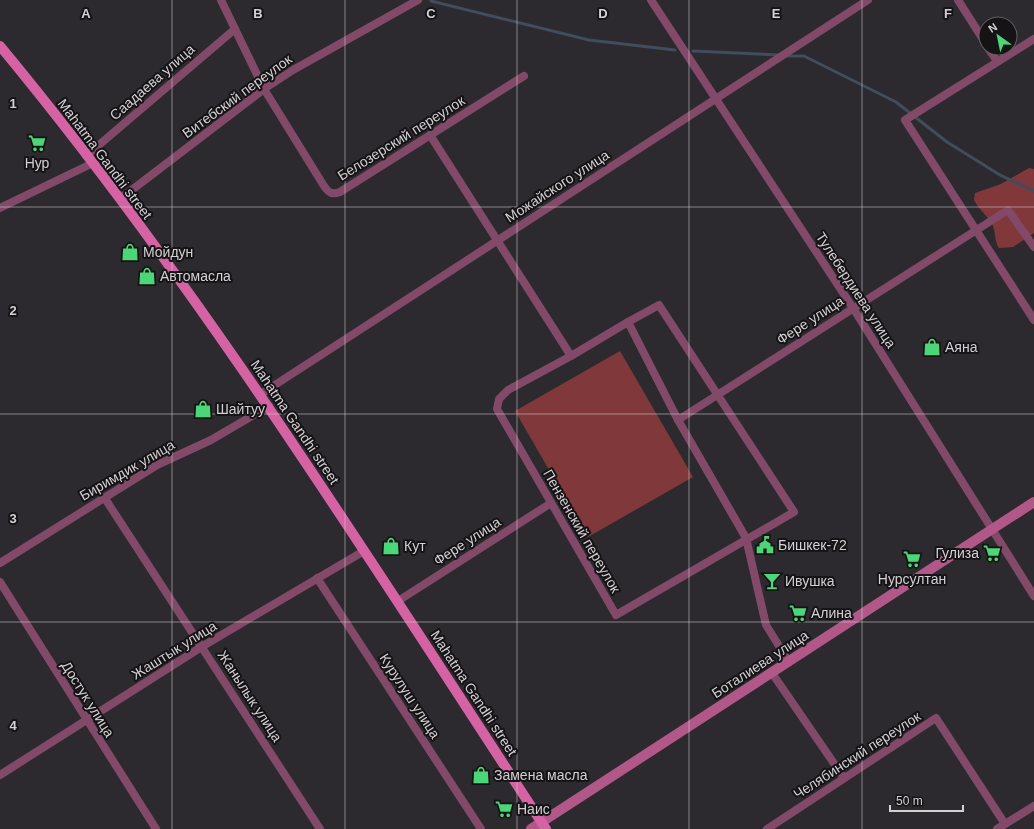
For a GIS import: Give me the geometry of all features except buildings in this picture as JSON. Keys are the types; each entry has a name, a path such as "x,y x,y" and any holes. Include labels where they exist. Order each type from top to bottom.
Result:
{"main road":[{"name":"Mahatma Gandhi street","path":"0,46 120,199 261,394 544,826"}],"street":[{"name":"Белозерский переулок","path":"222,0 264,89 324,186 328,192 334,194 340,192 524,76"},
{"name":"Витебский переулок","path":"120,199 264,89 293,70 418,0"},
{"name":"Тулебердиева улица","path":"651,0 853,308 991,530 1034,596"},
{"name":"Можайского улица","path":"261,394 868,0"},
{"path":"958,0 978,31"},
{"name":"Саадаева улица","path":"0,208 89,160 235,29"},
{"path":"1034,39 905,120 1034,320"},
{"path":"994,56 997,61"},
{"path":"430,135 571,356"},
{"name":"Фере улица","path":"678,420 1008,210 1034,247"},
{"name":"Пензенский переулок","path":"717,395 659,305 571,356 508,390 499,399 497,409 616,615 746,538"},
{"path":"628,322 678,420 746,538 766,625 789,662"},
{"path":"717,395 794,512 746,538"},
{"name":"Биримдик улица","path":"0,563 156,465 211,440 269,406"},
{"name":"Жанылык улица","path":"104,497 203,646 320,829"},
{"name":"Боталиева улица","path":"531,829 544,826 772,673 1034,502"},
{"name":"Фере улица","path":"398,602 551,503"},
{"name":"Жаштык улица","path":"0,775 203,646 364,551"},
{"name":"Курулуш улица","path":"317,578 481,829"},
{"name":"Достук улица","path":"0,582 156,829"},
{"path":"772,673 844,778"},
{"name":"Челябинский переулок","path":"767,829 936,718 999,828"},
{"path":"999,828 1034,806"}],"shaded area":[{"path":"1029,168 1034,169 1034,233 1013,247 999,248 996,242 993,226 974,200 975,193 1001,184"},
{"path":"620,351 693,477 588,537 515,411"}],"waterway":[{"path":"431,1 589,40 675,50"},
{"path":"693,51 780,55"},
{"path":"785,56 804,56 896,102 947,142 1000,175 1034,191"}],"place":[{"name":"Нур","path":"37,143"},
{"name":"Мойдун","path":"130,252"},
{"name":"Автомасла","path":"147,276"},
{"name":"Аяна","path":"932,347"},
{"name":"Шайтуу","path":"203,409"},
{"name":"Бишкек-72","path":"765,545"},
{"name":"Кут","path":"391,546"},
{"name":"Гулиза","path":"992,553"},
{"name":"Нурсултан","path":"912,559"},
{"name":"Ивушка","path":"772,581"},
{"name":"Алина","path":"798,613"},
{"name":"Замена масла","path":"481,775"},
{"name":"Наис","path":"504,809"}]}
